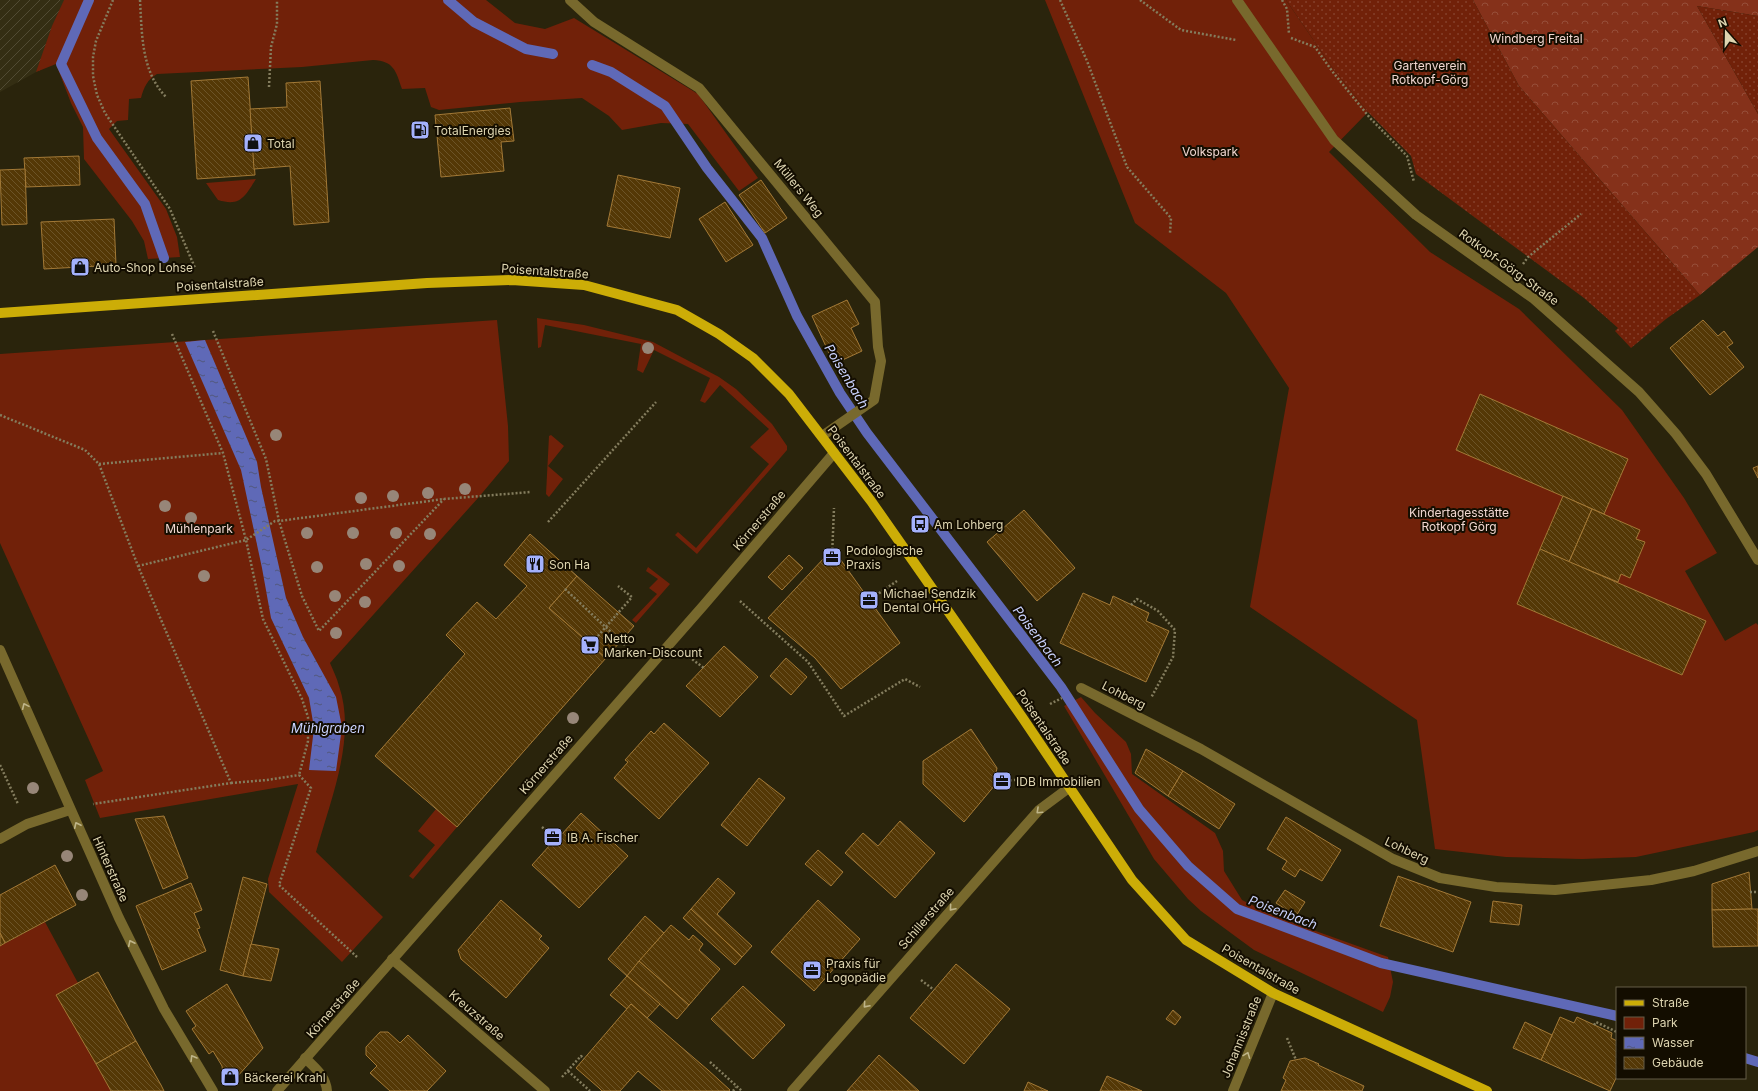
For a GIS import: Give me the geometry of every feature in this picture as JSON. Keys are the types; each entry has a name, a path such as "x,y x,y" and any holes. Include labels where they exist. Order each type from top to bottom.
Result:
{"main road":[{"name":"Poisentalstraße","path":"0,312 427,283 512,280 584,285 677,310 719,334 753,358 788,394 822,436 871,500 1070,787 1132,880 1186,940 1273,993 1487,1091"}],"street":[{"name":"Müllers Weg","path":"570,0 594,22 699,88 875,302 878,347 881,361 874,400 822,436"},
{"name":"Rotkopf-Görg-Straße","path":"1237,0 1334,140 1416,216 1534,299 1639,392 1676,434 1706,474 1758,560"},
{"name":"Körnerstraße","path":"277,1091 703,606 834,453"},
{"name":"Hinterstraße","path":"0,650 119,918 164,1009 214,1091"},
{"name":"Lohberg","path":"1081,688 1141,718 1260,782 1393,859 1440,878 1496,887 1556,890 1651,880 1694,871 1758,851"},
{"name":"Schillerstraße","path":"792,1091 1039,810 1070,787"},
{"path":"0,839 27,824 70,810"},
{"name":"Kreuzstraße","path":"392,959 545,1091"},
{"name":"Johannisstraße","path":"1233,1091 1273,993"},
{"path":"305,1058 321,1074 326,1083 327,1091"}],"path":[{"path":"113,0 96,41 93,57 92,76 97,95 108,119 170,209 195,268"},
{"path":"140,0 142,44 150,74 158,89 166,97"},
{"path":"269,87 271,48 278,24 277,0"},
{"path":"1060,0 1087,61 1127,167 1171,218 1170,233"},
{"path":"1140,0 1181,30 1269,46"},
{"path":"1282,0 1287,9"},
{"path":"1289,37 1315,47 1332,71 1370,118 1407,156 1415,184"},
{"path":"1528,257 1581,214"},
{"path":"213,331 266,459 279,521 302,596 319,630 444,499"},
{"path":"172,334 223,453 246,540 263,619 302,699 308,717 308,741 299,775"},
{"path":"548,522 656,402"},
{"path":"0,414 85,450 100,464 138,566 232,783"},
{"path":"100,464 223,453"},
{"path":"138,566 246,540 275,521 444,499 531,492"},
{"path":"832,557 834,508"},
{"path":"869,600 897,581"},
{"path":"590,645 607,628 632,597 618,586"},
{"path":"565,589 626,646"},
{"path":"1131,605 1138,599 1158,611 1175,630 1173,657 1141,718"},
{"path":"740,602 808,662 844,716 905,679 920,687"},
{"path":"689,657 704,668"},
{"path":"1050,704 1059,699"},
{"path":"0,765 27,824"},
{"path":"70,810 112,801 232,783 299,775"},
{"path":"299,775 312,788 279,885 357,957"},
{"path":"1002,781 1029,779"},
{"path":"542,827 553,837"},
{"path":"1750,892 1758,892"},
{"path":"918,978 934,990"},
{"path":"1594,1025 1596,1022 1616,1032"},
{"path":"1287,1038 1296,1060"},
{"path":"562,1076 581,1056 584,1058"},
{"path":"710,1062 742,1091"},
{"path":"568,1071 590,1091"},
{"path":"733,1091 736,1087"}],"shaded area":[{"path":"0,0 109,0 82,51 36,72 0,92"}],"green space":[{"path":"64,0 486,0 515,23 545,29 574,18 698,94 758,178 739,191 688,124 661,123 622,130 609,116 582,98 439,110 431,107 425,88 402,89 396,72 386,62 373,60 302,67 157,74 146,84 141,98 129,99 128,120 117,121 109,129 166,209 177,237 180,257 148,259 144,241 132,221 84,159 83,127 71,103 56,64 36,72 52,26"},
{"name":"Kindertagesstätte Rotkopf Görg","path":"1045,0 1286,0 1334,70 1368,112 1329,152 1430,252 1519,309 1622,410 1684,498 1717,553 1685,571 1725,641 1756,623 1758,625 1758,830 1636,857 1582,859 1506,857 1435,849 1417,720 1250,607 1289,388 1226,293 1135,223"},
{"name":"Gartenverein Rotkopf-Görg","path":"1286,0 1473,0 1519,86 1700,295 1666,319 1631,348 1615,331 1618,328 1584,298 1416,174 1411,156 1368,112 1334,70"},
{"name":"Windberg Freital","path":"1473,0 1758,0 1758,16 1697,6 1758,114 1758,247 1700,295 1519,86"},
{"path":"1697,6 1758,16 1758,114"},
{"path":"256,179 242,198 232,202 218,200 206,183"},
{"path":"537,318 584,325 653,342 719,377 736,389 772,424 787,446 787,450 697,554 675,535 678,532 696,548 769,464 750,447 769,429 720,385 705,403 700,401 710,378 654,350 643,373 637,370 641,344 545,325 541,347 538,348"},
{"name":"Mühlenpark","path":"497,320 508,426 509,461 478,498 330,663 338,683 344,706 345,727 340,769 316,852 383,917 342,962 269,892 268,879 298,784 100,818 85,780 103,771 0,543 0,354"},
{"path":"551,435 564,446 548,466 563,479 549,497 546,494 549,436"},
{"path":"648,567 670,584 636,623 632,620 657,594 649,588 658,579 646,571"},
{"path":"1081,697 1095,713 1126,742 1131,754 1132,774 1215,833 1223,851 1224,871 1242,900 1274,916 1388,957 1393,982 1390,997 1383,1012 1254,950 1201,911 1188,899 1154,859 1064,706"},
{"path":"436,809 457,827 413,879 409,876 435,845 418,831"},
{"path":"45,922 78,983 57,995 111,1091 0,1091 0,946"}],"water":[{"name":"Mühlgraben","path":"205,340 257,462 261,487 286,598 303,637 336,697 342,727 336,771 309,770 314,728 309,698 271,618 241,470 185,342"}],"building":[{"path":"248,77 255,175 197,179 191,81"},
{"path":"320,81 329,222 294,225 290,166 254,169 250,109 287,107 286,83"},
{"path":"510,108 514,141 501,142 504,171 441,177 435,115"},
{"path":"79,156 80,185 26,187 24,158"},
{"path":"25,169 27,224 2,225 0,170"},
{"path":"618,175 680,188 670,238 607,226"},
{"path":"761,180 787,218 765,233 739,195"},
{"path":"725,202 753,245 726,262 699,219"},
{"path":"114,219 116,265 44,269 41,222"},
{"path":"847,300 859,324 851,328 862,351 834,364 812,316"},
{"path":"1703,320 1718,336 1724,331 1733,343 1727,347 1744,367 1710,395 1670,348"},
{"path":"1480,394 1628,459 1604,514 1456,450"},
{"path":"1758,466 1758,478 1753,468"},
{"path":"1563,496 1592,509 1569,562 1540,549"},
{"path":"1592,509 1640,530 1636,539 1645,542 1630,578 1621,574 1618,582 1569,562"},
{"path":"1024,510 1075,568 1037,601 987,542"},
{"path":"530,534 577,576 549,608 606,658 457,827 375,756 465,654 446,635 477,602 496,619 527,586 504,565"},
{"path":"1540,549 1706,621 1682,675 1517,604"},
{"path":"789,555 803,568 782,590 768,577"},
{"path":"838,556 900,643 841,689 815,658 768,618 825,557"},
{"path":"577,576 634,626 606,658 549,608"},
{"path":"1083,593 1110,605 1113,596 1149,613 1146,621 1169,631 1146,682 1060,643"},
{"path":"724,646 758,677 720,717 686,686"},
{"path":"786,658 807,677 791,695 770,676"},
{"path":"664,723 709,763 659,819 614,778 628,762 625,760 651,731 654,734"},
{"path":"971,729 997,768 996,773 1003,774 1001,786 995,785 964,822 923,784 923,761"},
{"path":"1146,749 1183,771 1168,796 1135,773"},
{"path":"1183,771 1235,804 1219,829 1168,796"},
{"path":"759,778 785,798 747,846 721,825"},
{"path":"581,813 628,856 579,908 532,865 550,845 547,843 558,831 562,834"},
{"path":"164,816 188,878 163,889 135,819"},
{"path":"1286,817 1341,850 1322,881 1300,869 1295,877 1282,869 1287,861 1267,849"},
{"path":"900,821 935,853 895,898 845,853 863,833 878,846"},
{"path":"818,850 843,872 831,886 805,864"},
{"path":"55,865 76,905 5,943 0,933 0,895"},
{"path":"1749,872 1752,909 1712,910 1712,884"},
{"path":"1398,876 1471,902 1453,952 1380,926"},
{"path":"243,877 267,884 243,976 220,970"},
{"path":"718,878 735,893 717,914 752,946 742,957 691,909"},
{"path":"191,883 202,910 194,913 200,928 197,929 206,951 162,970 136,906"},
{"path":"1285,890 1305,902 1296,916 1276,903"},
{"path":"501,900 542,936 539,939 549,948 506,998 461,959 458,950"},
{"path":"818,900 860,939 814,991 771,952"},
{"path":"1493,901 1522,905 1519,925 1490,922"},
{"path":"691,909 742,957 735,965 683,918"},
{"path":"1758,909 1758,946 1713,947 1712,910"},
{"path":"645,916 664,933 627,976 608,959"},
{"path":"671,925 689,940 693,935 703,944 699,950 720,969 689,1005 639,961"},
{"path":"0,933 5,943 0,946"},
{"path":"251,944 279,949 271,981 243,976"},
{"path":"639,961 689,1005 677,1019 627,976"},
{"path":"956,964 1010,1009 964,1064 910,1018"},
{"path":"98,972 136,1041 96,1064 56,995"},
{"path":"627,976 660,1004 647,1018 631,1004 627,1009 610,995"},
{"path":"227,984 263,1048 236,1078 223,1075 222,1066 213,1051 209,1054 192,1029 196,1026 186,1011"},
{"path":"743,986 785,1025 753,1059 711,1019"},
{"path":"631,1004 730,1090 662,1091 638,1071 620,1091 602,1091 576,1068"},
{"path":"1173,1010 1181,1017 1175,1025 1166,1019"},
{"path":"1560,1017 1574,1023 1577,1017 1612,1033 1611,1038 1616,1040 1616,1078 1610,1091 1541,1060"},
{"path":"1525,1022 1552,1035 1541,1060 1513,1048"},
{"path":"380,1032 388,1032 400,1043 408,1035 446,1071 427,1091 390,1091 370,1073 377,1066 366,1055 366,1047"},
{"path":"136,1041 164,1091 111,1091 96,1064"},
{"path":"879,1055 919,1091 847,1091"},
{"path":"1305,1058 1364,1086 1362,1091 1281,1091 1286,1080 1283,1078 1290,1061"},
{"path":"1107,1076 1142,1091 1100,1091"},
{"path":"1028,1082 1048,1091 1024,1091"}],"waterway":[{"path":"89,0 61,64 97,138 145,204 164,258"},
{"name":"Poisenbach","path":"448,0 474,22 526,49 553,54"},
{"name":"Poisenbach","path":"592,65 611,72 665,106 707,168 762,238 797,316 840,393 867,433 1061,687 1139,809 1188,866 1237,909 1381,963 1616,1016"},
{"name":"Poisenbach","path":"1746,1058 1758,1062"}],"place":[{"name":"TotalEnergies","path":"420,130"},
{"name":"Total","path":"253,143"},
{"name":"Auto-Shop Lohse","path":"80,267"},
{"name":"Am Lohberg","path":"920,524"},
{"name":"Podologische Praxis","path":"832,557"},
{"name":"Son Ha","path":"535,564"},
{"name":"Michael Sendzik Dental OHG","path":"869,600"},
{"name":"Netto Marken-Discount","path":"590,645"},
{"name":"IDB Immobilien","path":"1002,781"},
{"name":"IB A. Fischer","path":"553,837"},
{"name":"Praxis für Logopädie","path":"812,970"},
{"name":"Bäckerei Krahl","path":"230,1077"}],"park label":[{"name":"Volkspark","path":"1210,151"}]}
